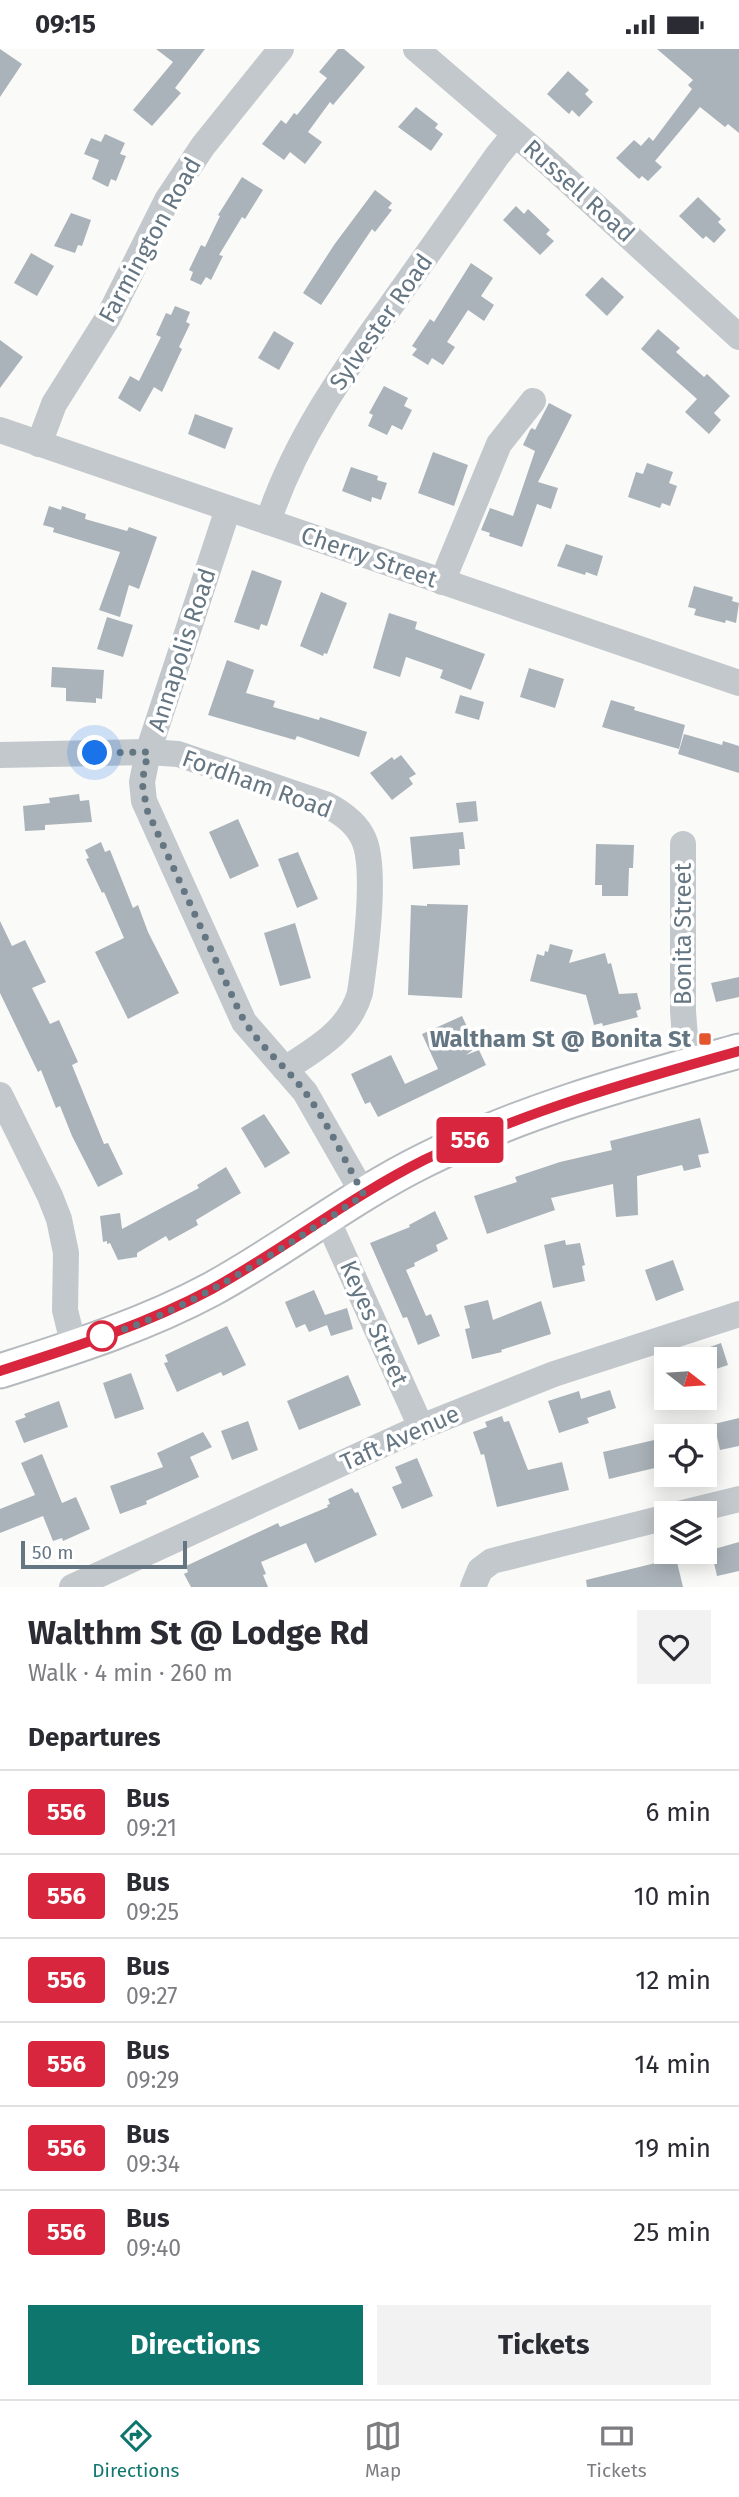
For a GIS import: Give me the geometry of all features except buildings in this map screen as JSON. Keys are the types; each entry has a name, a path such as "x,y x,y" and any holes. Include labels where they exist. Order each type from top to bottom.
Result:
{"main road":[{"path":"0,1371 74,1347 199,1296 425,1160 520,1119 581,1097 739,1051"}],"street":[{"name":"Farmington Road","path":"39,444 54,404 108,318 167,200 203,146 282,49"},
{"name":"Russell Road","path":"416,49 515,134 739,337"},
{"name":"Sylvester Road","path":"268,522 286,477 329,396 466,199 515,134"},
{"path":"442,582 499,444 533,401"},
{"name":"Cherry Street","path":"0,430 739,683"},
{"name":"Annapolis Road","path":"228,509 148,752 142,782 147,810 244,1022 312,1103 364,1195"},
{"name":"Fordham Road","path":"0,755 148,752 188,756 325,804 346,817 357,828 365,841 370,876 363,969 357,1003 336,1033 285,1069"},
{"name":"Bonita Street","path":"682,844 683,1011 691,1065"},
{"path":"0,1095 50,1196 62,1230 66,1264 65,1310 74,1347"},
{"name":"Keyes Street","path":"327,1219 421,1427"},
{"name":"Taft Avenue","path":"72,1587 421,1427 554,1374 739,1314"},
{"path":"717,1504 739,1499"},
{"path":"473,1587 480,1570 492,1561 654,1520"}],"bus line":[{"name":"556","path":"0,1371 102,1337 199,1296 404,1171 485,1133 581,1097 739,1051"}],"place":[{"name":"Waltham St @ Bonita St","path":"705,1039"}],"route":[{"path":"95,753 148,752 142,782 147,810 240,1013 250,1030 312,1103 364,1195 214,1288 170,1310 102,1336"}]}
